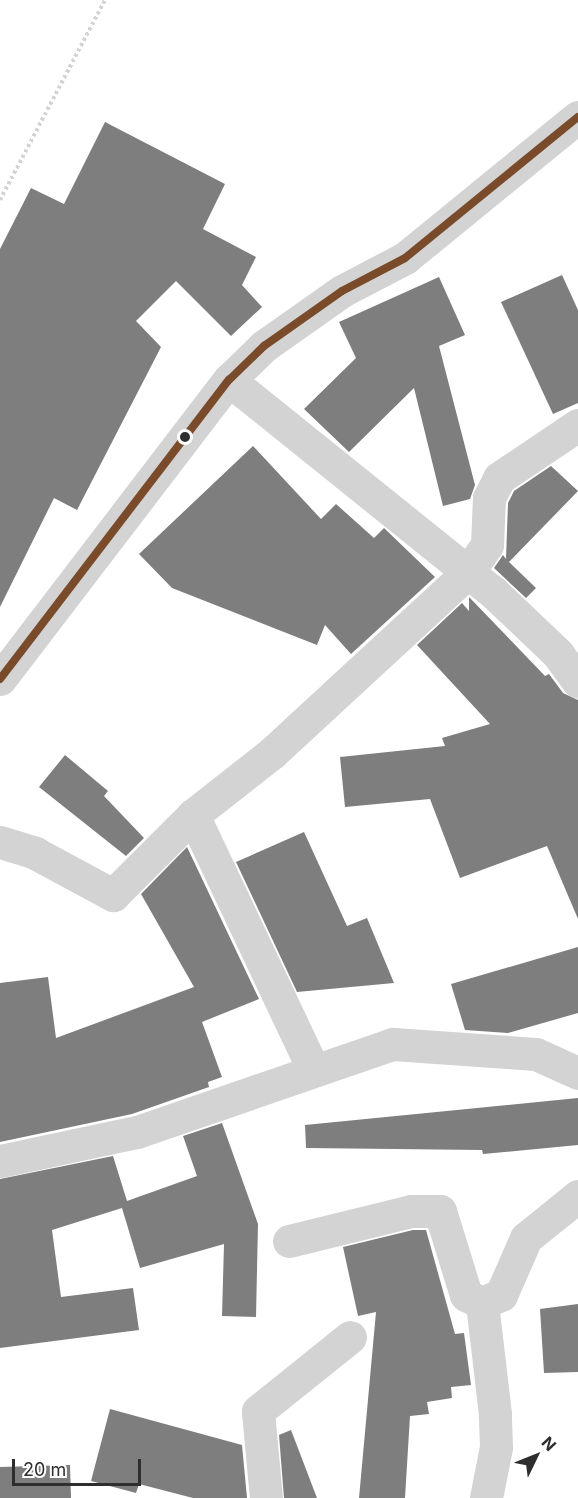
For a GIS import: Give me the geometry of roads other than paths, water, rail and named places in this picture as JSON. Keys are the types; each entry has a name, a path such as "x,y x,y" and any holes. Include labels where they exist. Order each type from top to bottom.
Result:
{"street":[{"path":"0,679 229,380 264,346 342,291 405,258 578,117"},
{"path":"229,380 468,572 558,654 578,682"},
{"path":"0,842 35,853 113,896 193,815 296,732 468,572 487,545 489,498 499,478 578,425"},
{"path":"193,815 316,1068"},
{"path":"0,1161 137,1132 316,1068 393,1044 536,1054 578,1073"},
{"path":"482,1304 501,1296 526,1238 578,1196"},
{"path":"289,1241 411,1211 440,1211 466,1294 482,1304"},
{"path":"482,1304 496,1436 486,1498"},
{"path":"266,1498 258,1411 350,1337"}]}
